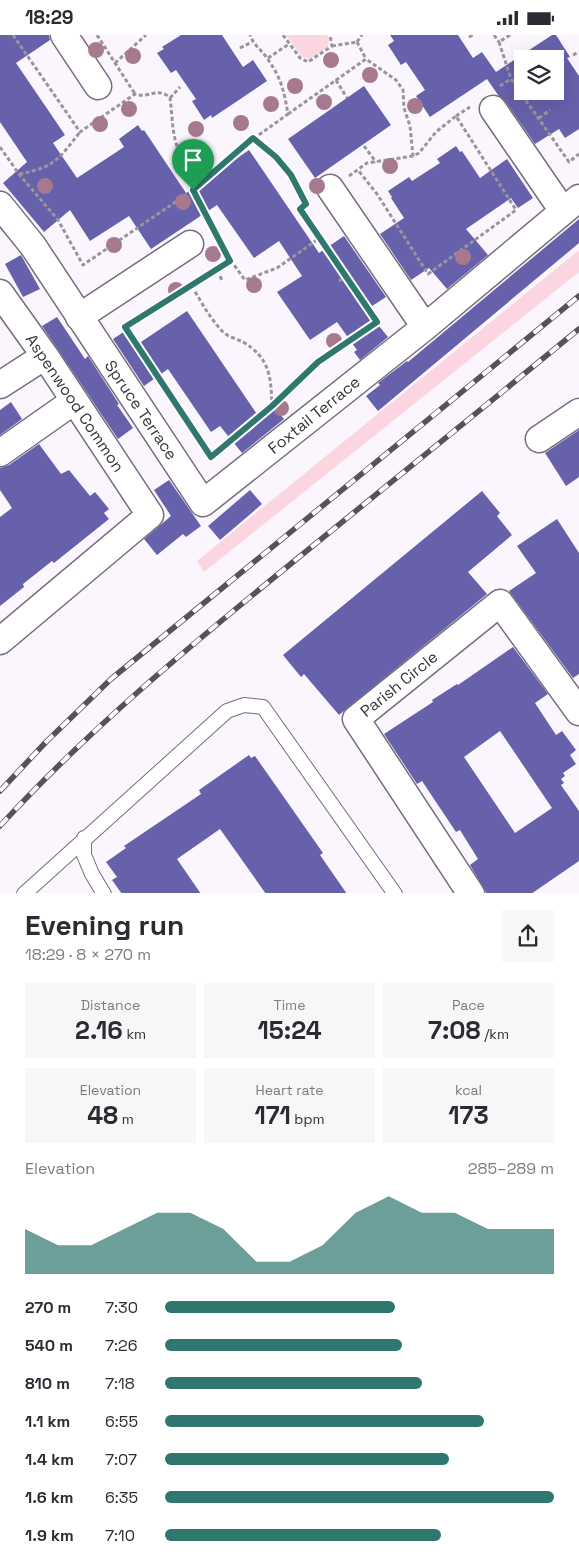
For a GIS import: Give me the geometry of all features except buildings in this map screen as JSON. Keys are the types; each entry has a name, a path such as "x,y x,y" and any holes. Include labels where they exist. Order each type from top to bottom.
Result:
{"street":[{"path":"64,35 98,86"},
{"name":"Foxtail Terrace","path":"204,503 425,327 571,204 493,109"},
{"path":"330,189 425,327"},
{"name":"Spruce Terrace","path":"0,205 33,246 204,503"},
{"path":"79,317 190,244"},
{"name":"Aspenwood Common","path":"0,293 150,515 0,641"},
{"path":"0,385 44,356"},
{"path":"0,453 74,401"},
{"path":"539,439 579,412"},
{"name":"Parish Circle","path":"471,893 356,719 500,603 579,712"}],"lane":[{"path":"24,893 227,711 244,705 263,707 395,893"},
{"path":"84,838 84,855 92,874 104,893"}],"path":[{"path":"13,35 80,132"},
{"path":"97,35 135,94 140,96 159,92 165,93 170,97 176,142 193,190 230,261 244,280 277,268 321,237"},
{"path":"115,63 146,35"},
{"path":"250,35 252,42 268,58 281,81 288,114"},
{"path":"283,35 300,58 308,62 332,46 357,42 362,35"},
{"path":"330,35 332,46"},
{"path":"494,35 499,42 514,83"},
{"path":"499,42 510,35"},
{"path":"240,48 252,42"},
{"path":"357,42 366,59 396,80 403,90 404,108 410,125 413,156"},
{"path":"268,58 289,44"},
{"path":"573,55 579,51"},
{"path":"0,147 19,174 58,220 83,265 193,190 253,138 366,59"},
{"path":"336,80 347,98"},
{"path":"170,97 180,87"},
{"path":"19,174 51,165 63,154 80,132 135,94"},
{"path":"526,100 569,162 579,154"},
{"path":"539,118 550,110"},
{"path":"456,116 516,210 428,273 377,194 358,170 367,163 376,162 413,156 419,153 436,132 456,116"},
{"path":"230,261 125,327 211,457 272,406 318,362 377,322 321,237 300,209 306,204 291,175 276,157 253,138"},
{"path":"364,146 376,162"},
{"path":"218,270 222,281"},
{"path":"339,281 347,276"},
{"path":"192,286 204,307 224,333 244,343 263,358 271,379 272,406"}],"shaded area":[{"path":"286,35 327,35 329,38 328,47 310,59 302,57"},
{"path":"579,250 579,272 204,572 197,561"}],"railway":[{"path":"0,791 45,743 111,679 579,296"},
{"path":"0,826 69,755 179,656 579,329"}],"route":[{"path":"253,138 276,157 291,175 306,204 300,209 321,237 377,322 318,362 272,406 211,457 125,327 230,261 193,190 253,138"}]}
